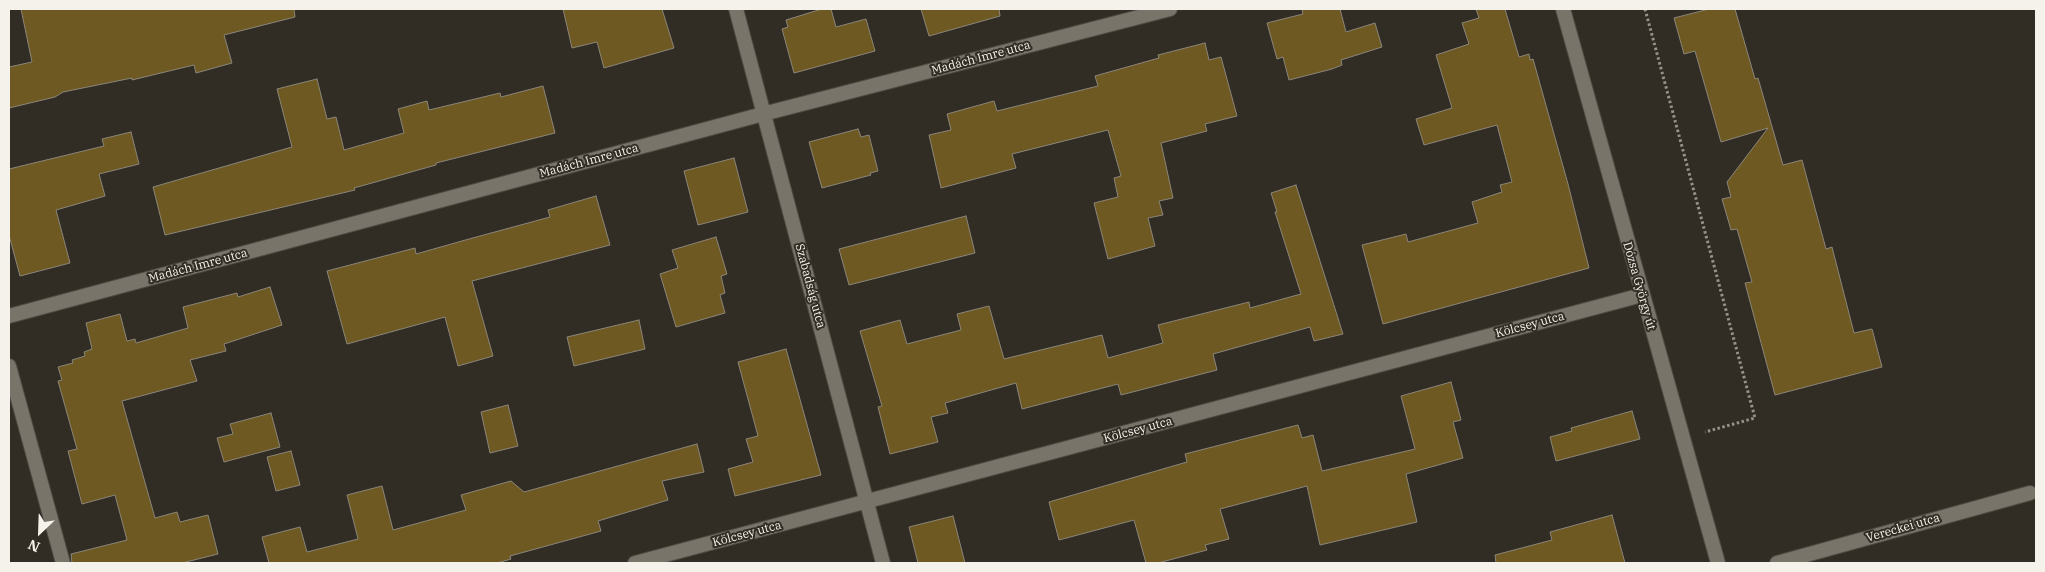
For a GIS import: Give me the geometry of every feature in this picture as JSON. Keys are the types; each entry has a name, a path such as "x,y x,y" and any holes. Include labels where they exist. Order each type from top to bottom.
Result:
{"street":[{"name":"Szabadság utca","path":"736,9 883,563"},
{"name":"Madách Imre utca","path":"9,316 763,114 1170,9"},
{"name":"Dózsa György út","path":"1563,9 1718,563"},
{"name":"Kölcsey utca","path":"635,563 1642,295"},
{"path":"9,366 63,563"},
{"name":"Vereckei utca","path":"1777,563 2030,493"}],"path":[{"path":"1645,9 1755,418 1682,438"}],"building":[{"path":"21,9 294,9 295,17 224,35 232,63 196,73 194,65 132,80 132,78 63,92 55,97 9,108 9,67 32,62"},
{"path":"563,9 662,9 674,48 604,68 597,42 572,48"},
{"path":"822,9 831,9 836,27 866,19 875,51 794,73 782,29 788,27 786,20"},
{"path":"921,9 999,9 1000,16 929,36"},
{"path":"1302,9 1340,9 1346,32 1375,23 1382,47 1341,60 1342,65 1332,69 1289,80 1283,57 1277,59 1267,23 1303,14"},
{"path":"1476,9 1505,9 1519,57 1529,54 1530,60 1533,59 1589,268 1383,324 1362,245 1406,234 1408,242 1478,223 1472,202 1502,192 1500,185 1512,182 1497,125 1424,145 1416,119 1452,108 1436,55 1469,44 1462,23 1479,18"},
{"path":"1709,9 1735,9 1755,79 1758,78 1783,165 1802,160 1826,249 1832,247 1854,333 1872,329 1882,367 1775,395 1745,283 1752,282 1737,229 1731,230 1722,199 1731,197 1727,182 1768,128 1721,142 1695,51 1684,54 1674,18"},
{"path":"1205,43 1209,60 1221,57 1237,116 1205,124 1207,131 1161,143 1173,198 1159,201 1163,215 1148,218 1155,246 1108,259 1094,203 1118,197 1114,178 1121,176 1108,130 1012,154 1016,168 941,188 929,135 951,130 947,114 994,101 997,111 1098,86 1095,76 1159,58 1158,55"},
{"path":"317,79 327,119 336,117 344,150 404,133 398,109 427,101 429,110 500,93 501,97 543,86 555,133 436,163 436,165 354,188 355,190 165,235 153,187 292,147 277,89"},
{"path":"858,129 861,137 869,135 878,171 870,173 871,175 822,188 809,142"},
{"path":"131,132 139,164 99,174 105,196 56,210 70,263 20,276 9,235 9,169 104,146 102,139"},
{"path":"734,158 748,212 698,225 684,171"},
{"path":"1296,185 1343,334 1314,341 1310,327 1213,354 1217,370 1121,395 1118,384 1022,409 1016,383 945,403 948,413 931,417 938,442 890,454 878,407 882,406 860,331 900,320 907,344 961,330 957,314 989,306 1004,359 1102,335 1108,358 1163,343 1158,325 1249,302 1250,308 1301,294 1275,212 1277,212 1271,193"},
{"path":"596,196 610,245 472,281 493,356 458,366 445,317 347,344 327,271 415,248 416,254 550,217 548,210"},
{"path":"966,216 975,253 849,285 839,249"},
{"path":"716,237 727,274 721,276 725,293 720,295 725,313 676,327 660,274 678,268 672,250"},
{"path":"270,287 282,325 224,344 226,351 190,360 197,381 122,401 155,518 177,512 180,522 208,515 218,554 182,563 72,563 71,554 127,540 115,495 82,504 68,451 77,449 58,381 62,380 58,367 73,363 72,360 85,356 84,352 92,349 86,323 120,314 127,341 135,339 136,343 188,328 183,307 237,293 238,297"},
{"path":"639,320 645,349 574,366 567,337"},
{"path":"786,349 821,475 735,496 728,469 753,462 746,439 758,436 738,362"},
{"path":"1451,382 1461,420 1453,422 1463,458 1406,474 1417,522 1320,545 1307,486 1220,509 1229,539 1205,545 1207,550 1158,563 1146,563 1134,520 1059,540 1049,502 1187,462 1185,454 1298,425 1302,438 1313,435 1322,471 1415,449 1401,396"},
{"path":"508,405 518,446 490,453 481,412"},
{"path":"1632,411 1640,439 1556,461 1550,437 1572,431 1571,428"},
{"path":"271,413 280,447 224,462 217,438 233,434 230,424"},
{"path":"697,444 704,472 662,481 668,500 598,521 601,531 510,556 511,559 497,563 269,563 262,537 300,527 307,552 358,539 347,495 382,486 393,530 466,510 461,495 511,481 524,492"},
{"path":"291,451 300,485 276,491 267,457"},
{"path":"1612,515 1625,563 1496,563 1495,555 1552,540 1550,532"},
{"path":"953,516 965,563 918,563 909,527"}]}
